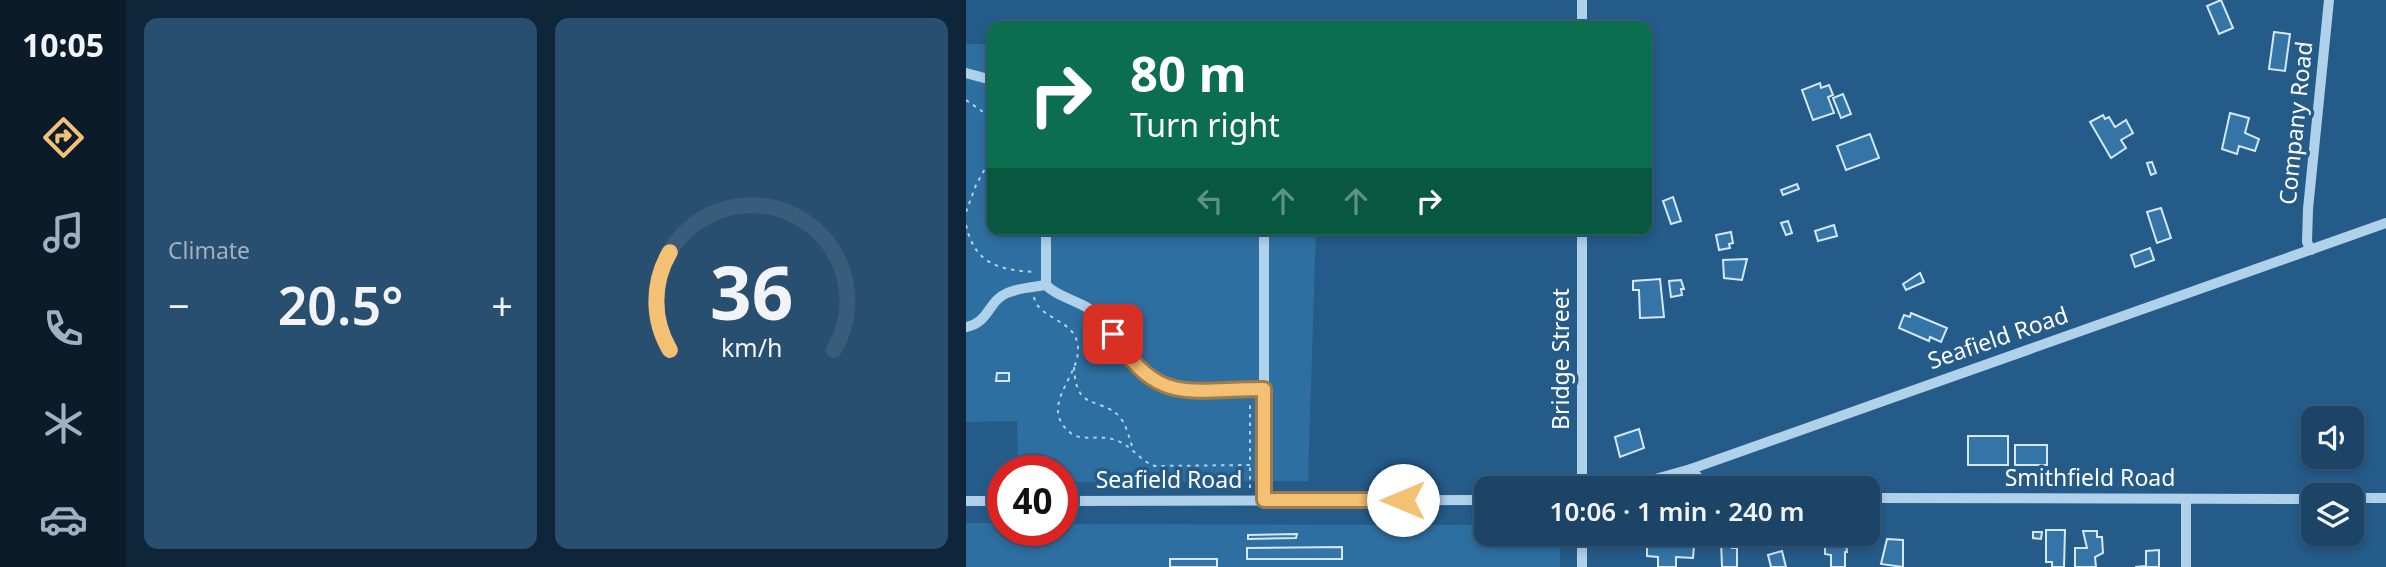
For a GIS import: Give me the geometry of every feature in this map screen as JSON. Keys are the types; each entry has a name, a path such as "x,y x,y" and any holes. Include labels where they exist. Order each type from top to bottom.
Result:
{"street":[{"path":"1582,0 1582,21"},
{"name":"Company Road","path":"2311,250 2306,234 2329,0"},
{"path":"966,74 987,79"},
{"name":"Seafield Road","path":"1665,476 2386,223"},
{"path":"1046,235 1046,285 1053,293 1076,301 1096,314 1137,369 1163,386 1177,389 1264,389"},
{"path":"1264,235 1264,500"},
{"name":"Bridge Street","path":"1582,235 1582,476"},
{"path":"966,327 985,319 995,302 1006,293 1018,288 1046,285"},
{"path":"1690,469 1696,476"},
{"name":"Smithfield Road","path":"1880,498 2301,499"},
{"path":"2364,498 2386,498"},
{"path":"2186,499 2186,567"},
{"name":"Seafield Road","path":"1078,501 1474,500"},
{"path":"966,501 987,501"},
{"path":"1582,546 1582,567"}],"path":[{"path":"966,100 987,115"},
{"path":"966,212 987,165"},
{"path":"966,225 971,241 1002,270 1046,272"},
{"path":"1033,271 1037,306 1064,323 1076,338 1078,349 1074,366 1059,399 1063,427 1079,438 1110,438 1133,449"},
{"path":"1074,366 1079,391 1090,403 1117,415 1133,449 1139,457 1155,466 1251,465"},
{"path":"1250,389 1250,500"}],"shaded area":[{"path":"966,44 987,44 987,235 1316,235 1308,481 1078,482 1078,455 1018,455 1017,421 966,422"},
{"path":"966,523 987,523 987,546 1078,546 1078,524 1474,525 1474,546 1560,546 1560,567 966,567"}],"building":[{"path":"2221,0 2233,28 2219,34 2207,6"},
{"path":"2274,32 2290,34 2285,71 2269,69"},
{"path":"1820,83 1821,88 1829,85 1833,95 1828,97 1834,113 1813,120 1802,90"},
{"path":"1843,94 1851,114 1841,118 1833,98"},
{"path":"2230,113 2249,118 2245,133 2259,139 2255,151 2239,146 2237,154 2222,149"},
{"path":"2103,115 2105,119 2109,117 2115,127 2126,120 2133,133 2121,140 2126,148 2111,158 2090,122"},
{"path":"1870,134 1879,158 1846,170 1837,146"},
{"path":"2152,162 2156,173 2151,175 2147,163"},
{"path":"1797,184 1799,189 1783,195 1781,190"},
{"path":"1673,197 1681,221 1671,224 1663,201"},
{"path":"2161,208 2171,238 2157,243 2147,212"},
{"path":"1788,221 1792,233 1786,235 1781,223"},
{"path":"1834,225 1837,236 1818,241 1815,231"},
{"path":"1731,232 1733,243 1729,244 1730,248 1719,250 1716,235"},
{"path":"2150,248 2154,260 2135,267 2131,255"},
{"path":"1747,259 1742,280 1724,278 1723,260"},
{"path":"1920,273 1924,282 1906,290 1903,284"},
{"path":"1660,279 1664,317 1640,318 1639,290 1633,290 1633,281"},
{"path":"1681,280 1684,289 1681,289 1682,295 1671,297 1669,281"},
{"path":"1911,313 1947,328 1941,342 1930,337 1929,341 1899,328 1904,315 1910,317"},
{"path":"997,373 1009,373 1009,381 996,381"},
{"path":"1639,429 1644,448 1620,457 1615,437"},
{"path":"1968,436 2008,436 2008,465 1968,465"},
{"path":"2015,445 2047,445 2047,465 2015,465"},
{"path":"2046,530 2065,530 2064,567 2052,567 2052,562 2046,562"},
{"path":"2083,531 2097,531 2097,537 2102,537 2103,553 2095,557 2096,567 2075,567 2075,548 2087,548"},
{"path":"2033,532 2042,532 2041,539 2033,538"},
{"path":"1297,534 1296,538 1248,539 1248,535"},
{"path":"1887,539 1903,540 1903,567 1881,564"},
{"path":"1647,546 1694,546 1693,558 1676,557 1676,567 1658,567 1658,557 1647,556"},
{"path":"1721,546 1737,548 1737,567 1722,567"},
{"path":"1825,546 1846,546 1845,567 1831,567 1831,555 1825,554"},
{"path":"1342,547 1342,559 1247,559 1247,548"},
{"path":"2159,550 2159,567 2135,567 2146,566 2146,551"},
{"path":"1782,551 1786,567 1771,567 1768,555"},
{"path":"1170,559 1217,559 1217,567 1170,567"}],"route":[{"path":"1113,334 1137,369 1163,386 1177,389 1264,389 1264,500 1403,500"}]}
